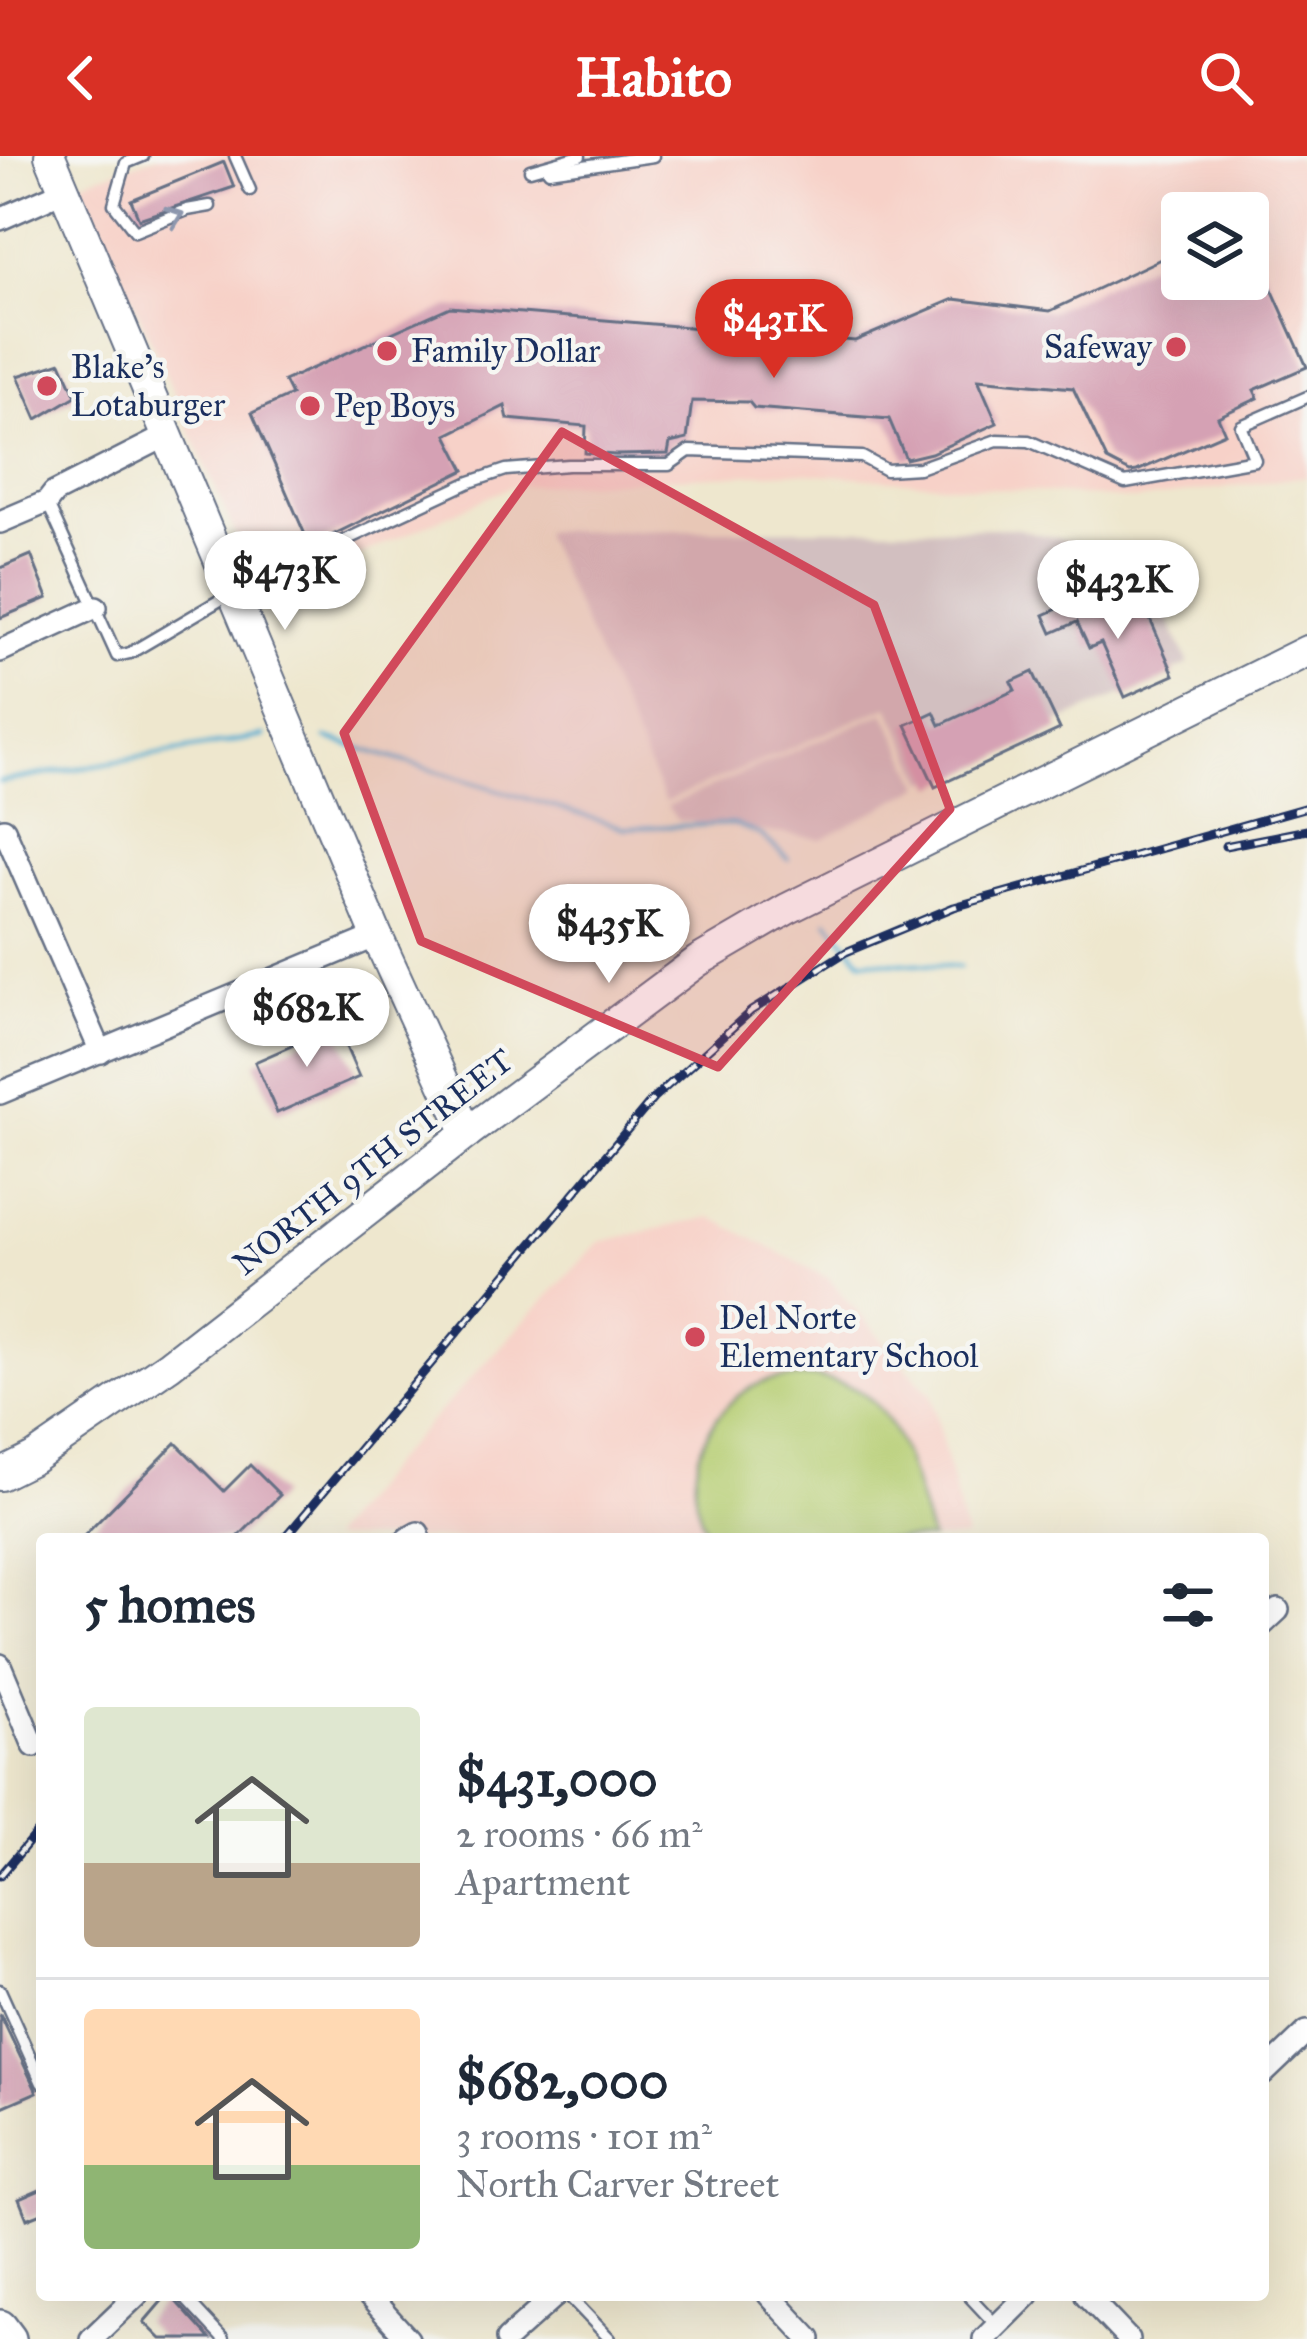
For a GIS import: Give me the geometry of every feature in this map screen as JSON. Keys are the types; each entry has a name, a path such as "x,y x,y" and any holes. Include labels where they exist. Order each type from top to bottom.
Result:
{"main road":[{"path":"50,156 377,936 466,1133"},
{"name":"NORTH 9TH STREET","path":"0,1475 34,1458 170,1365 466,1133 698,961 787,909 1307,651"},
{"path":"0,2327 9,2339"}],"street":[{"path":"0,218 63,191"},
{"path":"0,522 47,502 54,493 166,436"},
{"path":"0,651 96,607"},
{"path":"4,830 101,1052"},
{"path":"0,1094 377,936"},
{"path":"0,1665 34,1747"},
{"path":"1269,2068 1307,2032"},
{"path":"92,2339 131,2301"},
{"path":"373,2301 408,2339"},
{"path":"507,2339 549,2301"},
{"path":"775,2301 810,2339"},
{"path":"990,2332 1022,2301"},
{"path":"1092,2301 1127,2339"}],"lane":[{"path":"143,156 126,163 114,204 135,231 210,206"},
{"path":"236,156 250,190"},
{"path":"530,170 580,156"},
{"path":"549,171 653,156"},
{"path":"47,502 117,656 130,653 232,592 470,482 506,470 669,465 689,451 862,457 886,470 919,468 997,440 1029,441 1125,483 1255,460 1241,426 1307,397"},
{"path":"0,1990 36,2070"},
{"path":"188,2301 224,2339"},
{"path":"574,2301 610,2339"},
{"path":"972,2301 990,2332"}],"highlighted area":[{"path":"562,432 874,605 950,809 718,1067 421,941 344,733"}],"shaded area":[{"path":"159,156 1296,156 1307,181 1307,476 1136,500 794,472 512,486 264,599 81,182"},
{"path":"1013,528 1139,557 1189,664 926,782 889,706 665,802 542,531"},
{"path":"885,712 922,786 822,839 677,820 667,806"},
{"name":"Del Norte Elementary School","path":"711,1217 828,1278 931,1395 965,1533 334,1533 394,1460 599,1242"}],"green space":[{"path":"815,1377 844,1384 876,1405 898,1439 929,1533 707,1533 695,1493 704,1441 736,1398 773,1380"}],"building":[{"path":"224,162 234,187 139,219 131,200"},
{"path":"1161,259 1161,300 1269,300 1269,283 1307,367 1254,390 1258,398 1218,417 1225,433 1130,472 1107,460 1073,388 978,379 997,423 931,453 906,459 889,419 754,408 749,402 692,401 687,439 670,443 668,454 616,455 585,453 586,426 508,419 505,406 447,435 465,470 310,546 252,413 291,395 284,381 450,307 855,341 954,299 1050,311"},
{"name":"Blake's Lotaburger","path":"61,362 76,396 37,419 18,376"},
{"path":"31,555 48,598 0,618 0,568"},
{"path":"1100,590 1115,626 1147,612 1174,675 1125,697 1101,643 1089,648 1077,622 1052,633 1044,615"},
{"path":"1033,672 1060,729 935,787 906,725 934,712 940,725 1015,690 1011,682"},
{"path":"337,1026 359,1077 277,1113 255,1062"},
{"path":"176,1443 224,1491 250,1465 280,1495 242,1533 87,1533"},
{"path":"0,2014 36,2092 0,2108"},
{"path":"36,2192 36,2215 27,2219 19,2199"},
{"path":"162,2301 175,2301 210,2339 161,2339 144,2322"}],"waterway":[{"path":"0,782 264,736"},
{"path":"326,738 625,828 734,824 761,835 788,859"},
{"path":"828,921 861,960 960,967"}],"railway":[{"path":"289,1533 653,1099 751,1011 846,952 954,907 1307,807"},
{"path":"1225,846 1307,830"},
{"path":"0,1876 36,1833"}],"place":[{"name":"Safeway","path":"1176,347"},
{"name":"Family Dollar","path":"387,351"},
{"name":"Blake's Lotaburger","path":"47,386"},
{"name":"Pep Boys","path":"310,406"},
{"name":"Del Norte Elementary School","path":"695,1337"}]}
